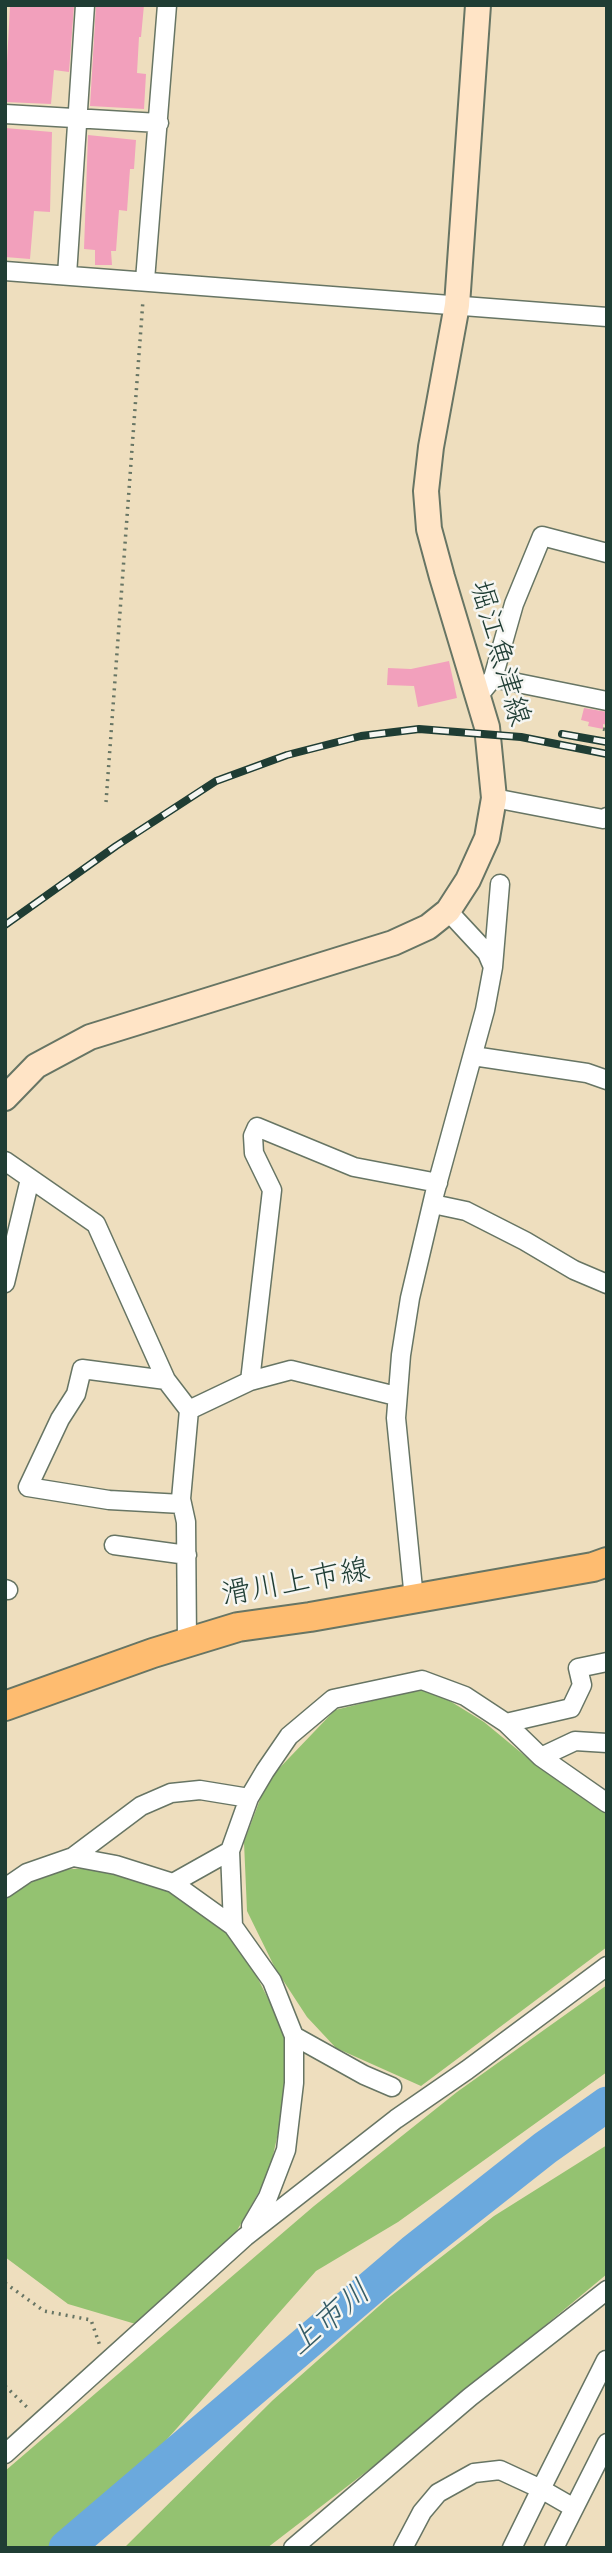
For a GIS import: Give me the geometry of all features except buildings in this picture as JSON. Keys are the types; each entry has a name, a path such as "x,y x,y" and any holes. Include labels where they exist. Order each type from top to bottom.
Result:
{"main road":[{"name":"堀江魚津線","path":"5,1098 36,1066 90,1037 393,943 428,928 448,911 468,880 487,838 494,798 486,687 429,529 426,491 431,447 457,305 478,5"},
{"name":"滑川上市線","path":"5,1706 187,1642 238,1627 593,1567 607,1562"}],"street":[{"path":"68,275 85,5"},
{"path":"145,280 167,5"},
{"path":"5,114 159,123"},
{"path":"5,271 607,317"},
{"path":"607,553 542,536 514,604 486,687 607,701"},
{"path":"494,798 603,819 607,817"},
{"path":"414,1598 396,1396 410,1298 485,1010 493,967 500,884"},
{"path":"448,911 487,953 493,967"},
{"path":"473,1055 587,1073 607,1080"},
{"path":"250,1381 272,1190 254,1153 253,1136 257,1127 354,1167 438,1183"},
{"path":"5,1161 96,1224 166,1380 189,1410 182,1504 186,1522 187,1642"},
{"path":"5,1283 30,1179"},
{"path":"433,1204 466,1211 526,1241 574,1270 607,1284"},
{"path":"166,1380 82,1369 76,1394 60,1419 29,1488 109,1500 182,1504"},
{"path":"189,1410 250,1381 291,1370 396,1396"},
{"path":"114,1545 187,1555"},
{"path":"506,1723 571,1708 582,1685 578,1668 607,1662"},
{"path":"233,1926 230,1851 248,1798 289,1736 333,1699 422,1680 465,1696 506,1723 541,1757 607,1803"},
{"path":"541,1757 575,1741 607,1743"},
{"path":"5,1888 27,1872 73,1857 141,1806 171,1793 200,1790 248,1798"},
{"path":"173,1883 230,1851"},
{"path":"73,1857 116,1865 173,1883 233,1926 272,1981 294,2036 295,2082 286,2150 268,2197 244,2237"},
{"path":"5,2454 244,2237 396,2119 607,1966"},
{"path":"294,2036 391,2087"},
{"path":"293,2548 470,2397 607,2290"},
{"path":"512,2548 606,2360"},
{"path":"554,2548 607,2443"},
{"path":"403,2548 422,2512 438,2493 474,2473 500,2470 574,2508"}],"path":[{"path":"106,802 145,280"},
{"path":"5,2283 44,2311 91,2320 106,2363"},
{"path":"5,2386 42,2421"}],"green space":[{"path":"432,1690 484,1722 536,1765 607,1812 607,1947 421,2086 336,2048 307,2017 275,1968 247,1911 244,1842 267,1781 335,1710 409,1692"},
{"path":"92,1868 174,1893 226,1930 256,1975 284,2030 285,2101 269,2174 235,2234 139,2325 68,2304 5,2257 5,1899 55,1870"},
{"path":"607,1985 607,2072 398,2222 316,2271 162,2445 50,2548 5,2548 5,2471 314,2206 457,2092"},
{"path":"607,2145 607,2274 401,2445 267,2548 124,2548 273,2400 387,2299 494,2216"}],"waterway":[{"name":"上市川","path":"66,2548 413,2252 545,2148 607,2104"}],"railway":[{"path":"5,925 116,846 216,781 287,755 361,736 419,729 521,737 607,754"},
{"path":"562,734 607,742"}]}
